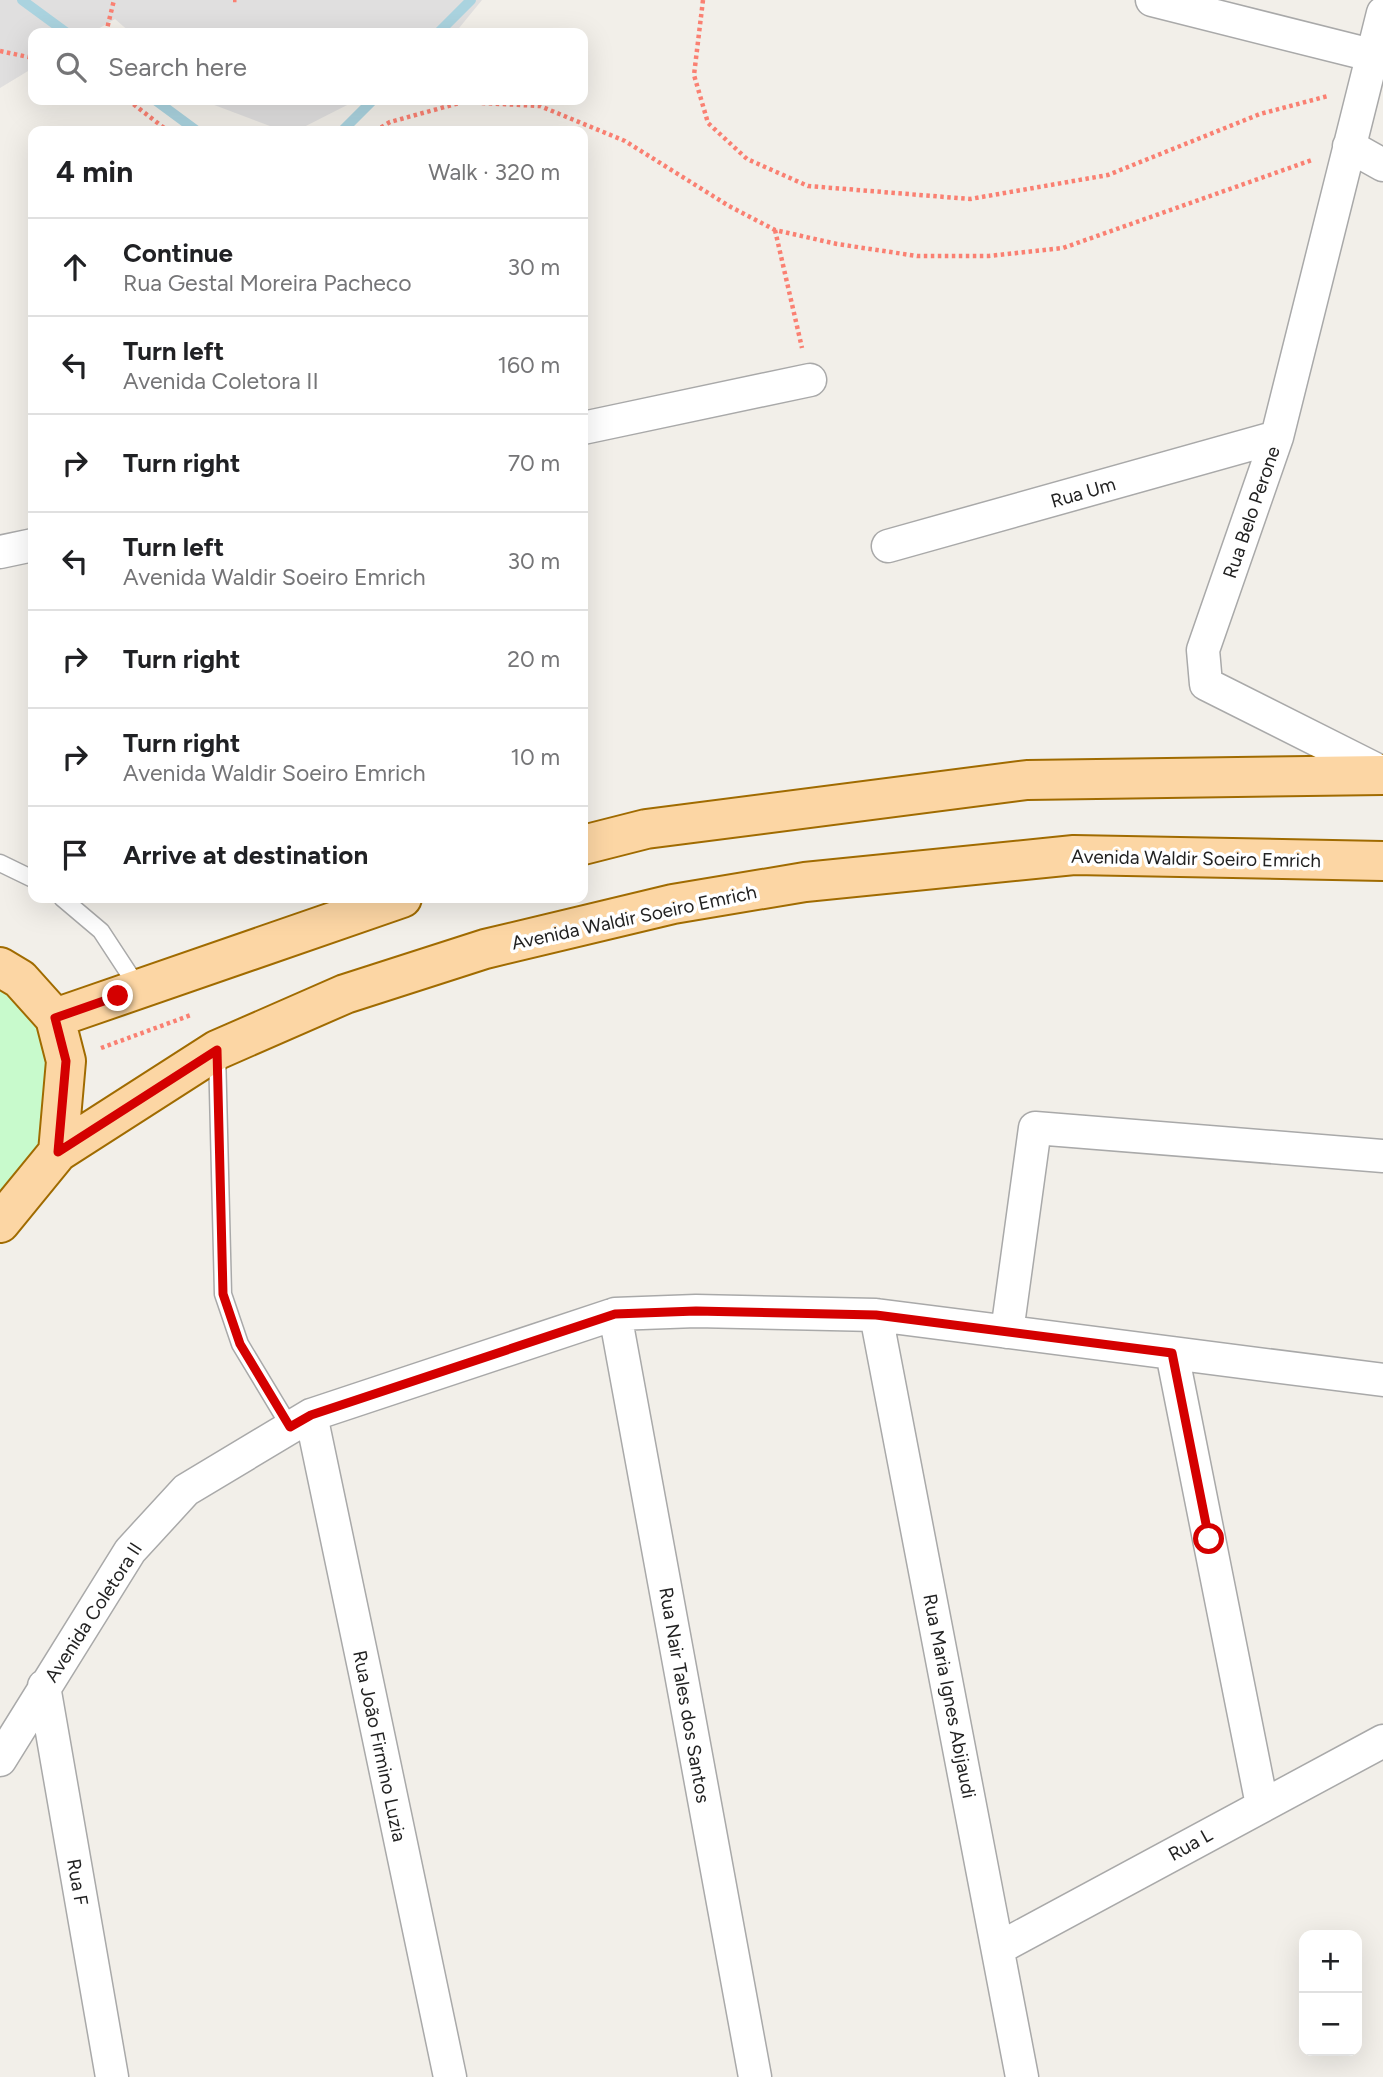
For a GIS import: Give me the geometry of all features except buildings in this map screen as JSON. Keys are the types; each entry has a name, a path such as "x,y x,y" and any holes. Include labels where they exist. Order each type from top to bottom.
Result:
{"main road":[{"path":"588,844 646,829 1027,780 1383,774"},
{"name":"Avenida Waldir Soeiro Emrich","path":"0,1223 58,1152 217,1050 345,995 485,949 673,904 806,881 1073,855 1383,861"},
{"path":"55,1018 388,903"},
{"path":"0,967 20,979 55,1018 66,1061 58,1152"}],"street":[{"path":"1152,0 1371,55"},
{"name":"Rua Belo Perone","path":"1383,13 1277,437 1203,650 1206,684 1383,774"},
{"path":"1349,146 1383,165"},
{"path":"588,427 810,380"},
{"name":"Rua Um","path":"888,547 1277,437"},
{"path":"0,552 28,546"},
{"path":"1007,1332 1035,1128 1383,1156"},
{"name":"Avenida Coletora II","path":"0,1760 130,1550 186,1490 301,1421 615,1314 696,1311 876,1315 1383,1380"},
{"name":"Rua Nair Tales dos Santos","path":"615,1314 755,2077"},
{"name":"Rua Maria Ignes Abijaudi","path":"876,1315 1022,2077"},
{"path":"1172,1353 1262,1805"},
{"name":"Rua João Firmino Luzia","path":"301,1421 450,2077"},
{"name":"Rua F","path":"44,1686 112,2077"},
{"name":"Rua L","path":"999,1948 1383,1741"}],"lane":[{"path":"0,863 28,877"},
{"path":"68,903 101,931 139,989"},
{"path":"217,1050 223,1294 240,1344 301,1421"}],"path":[{"path":"107,28 114,0"},
{"path":"703,0 694,75 708,123 747,159 808,186 970,199 1083,179 1108,174 1260,114 1363,87"},
{"path":"0,51 28,57"},
{"path":"134,105 162,126"},
{"path":"383,126 452,105"},
{"path":"521,105 540,106 625,141 729,206 775,230 837,244 918,256 989,256 1062,248 1349,146"},
{"path":"775,230 810,380"}],"shaded area":[{"path":"0,0 482,0 459,28 125,28 115,19 100,28 28,28 28,71 0,88"},
{"path":"214,105 347,105 306,126 270,126"}],"green space":[{"path":"0,984 50,1019 49,1133 0,1196"}],"waterway":[{"path":"22,0 60,28"},
{"path":"443,28 471,0"},
{"path":"162,105 190,126"},
{"path":"347,126 368,105"}],"route":[{"path":"118,996 55,1018 66,1061 58,1152 217,1050 223,1294 240,1344 290,1427 311,1415 615,1314 696,1311 876,1315 1172,1353 1209,1539"}]}
